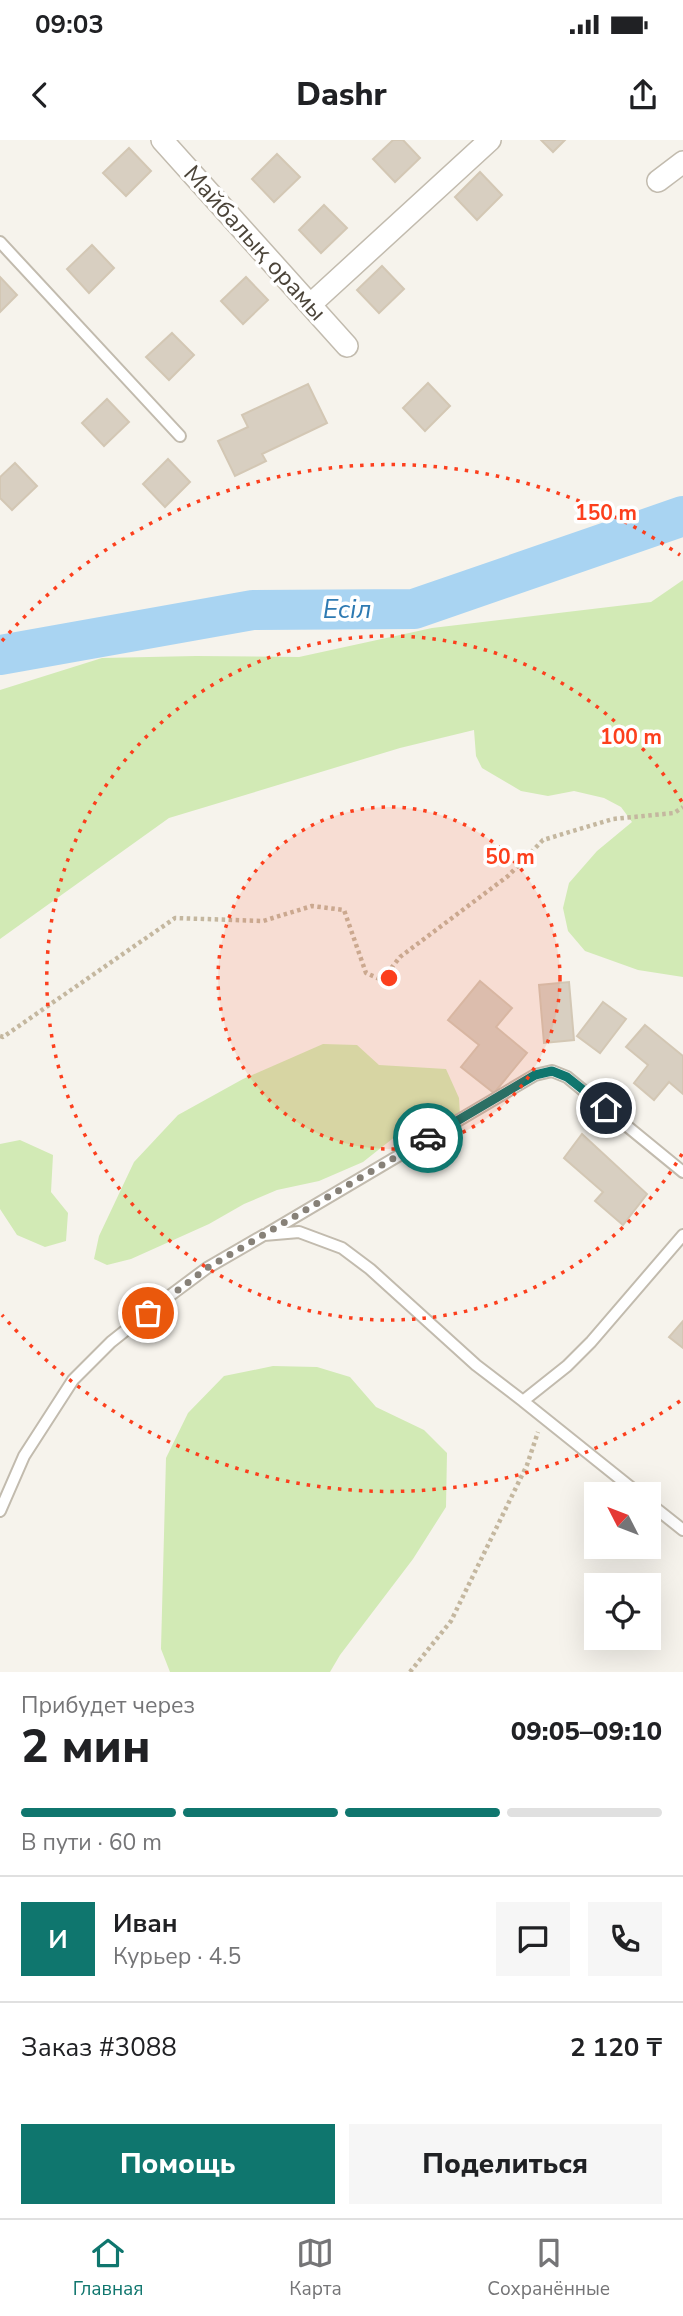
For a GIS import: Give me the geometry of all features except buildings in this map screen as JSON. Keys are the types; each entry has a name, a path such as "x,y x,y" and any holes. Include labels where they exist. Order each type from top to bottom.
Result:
{"street":[{"name":"Майбалық орамы","path":"162,140 347,346"},
{"path":"311,304 490,140"},
{"path":"658,181 683,162"}],"lane":[{"path":"0,242 180,436"},
{"path":"0,1511 24,1456 73,1380 111,1342 207,1268 535,1075 552,1071 567,1077 683,1172"},
{"path":"264,1235 299,1232 342,1248 370,1269 476,1365 624,1482"},
{"path":"523,1401 567,1366 591,1342 683,1235"},
{"path":"662,1513 683,1530"}],"path":[{"path":"0,1036 3,1037 175,918 263,921 312,906 344,910 366,973 382,979 400,957 508,876 543,840 613,819 674,813 683,807"},
{"path":"410,1672 451,1621 527,1465 542,1418"}],"green space":[{"path":"683,580 683,977 638,970 585,951 568,931 563,908 569,883 597,851 632,822 621,807 604,798 574,791 548,796 521,791 482,768 476,756 474,730 400,748 169,818 0,939 0,690 102,658 299,657 432,628 651,602"},
{"path":"323,1044 357,1045 379,1065 446,1069 459,1098 460,1115 401,1132 363,1162 319,1181 277,1190 131,1259 107,1265 94,1259 99,1236 134,1162 178,1115 243,1079"},
{"path":"20,1140 53,1155 51,1192 68,1213 66,1241 45,1247 17,1235 0,1209 0,1144"},
{"path":"273,1366 317,1367 350,1377 376,1407 424,1430 447,1453 446,1507 413,1559 330,1672 170,1672 161,1649 166,1458 188,1413 224,1376"}],"waterway":[{"name":"Есіл","path":"0,655 253,610 414,609 683,516"}],"way so far":[{"path":"148,1313 207,1268 428,1138"}],"route":[{"path":"428,1138 535,1075 552,1071 567,1077 606,1108"}]}
